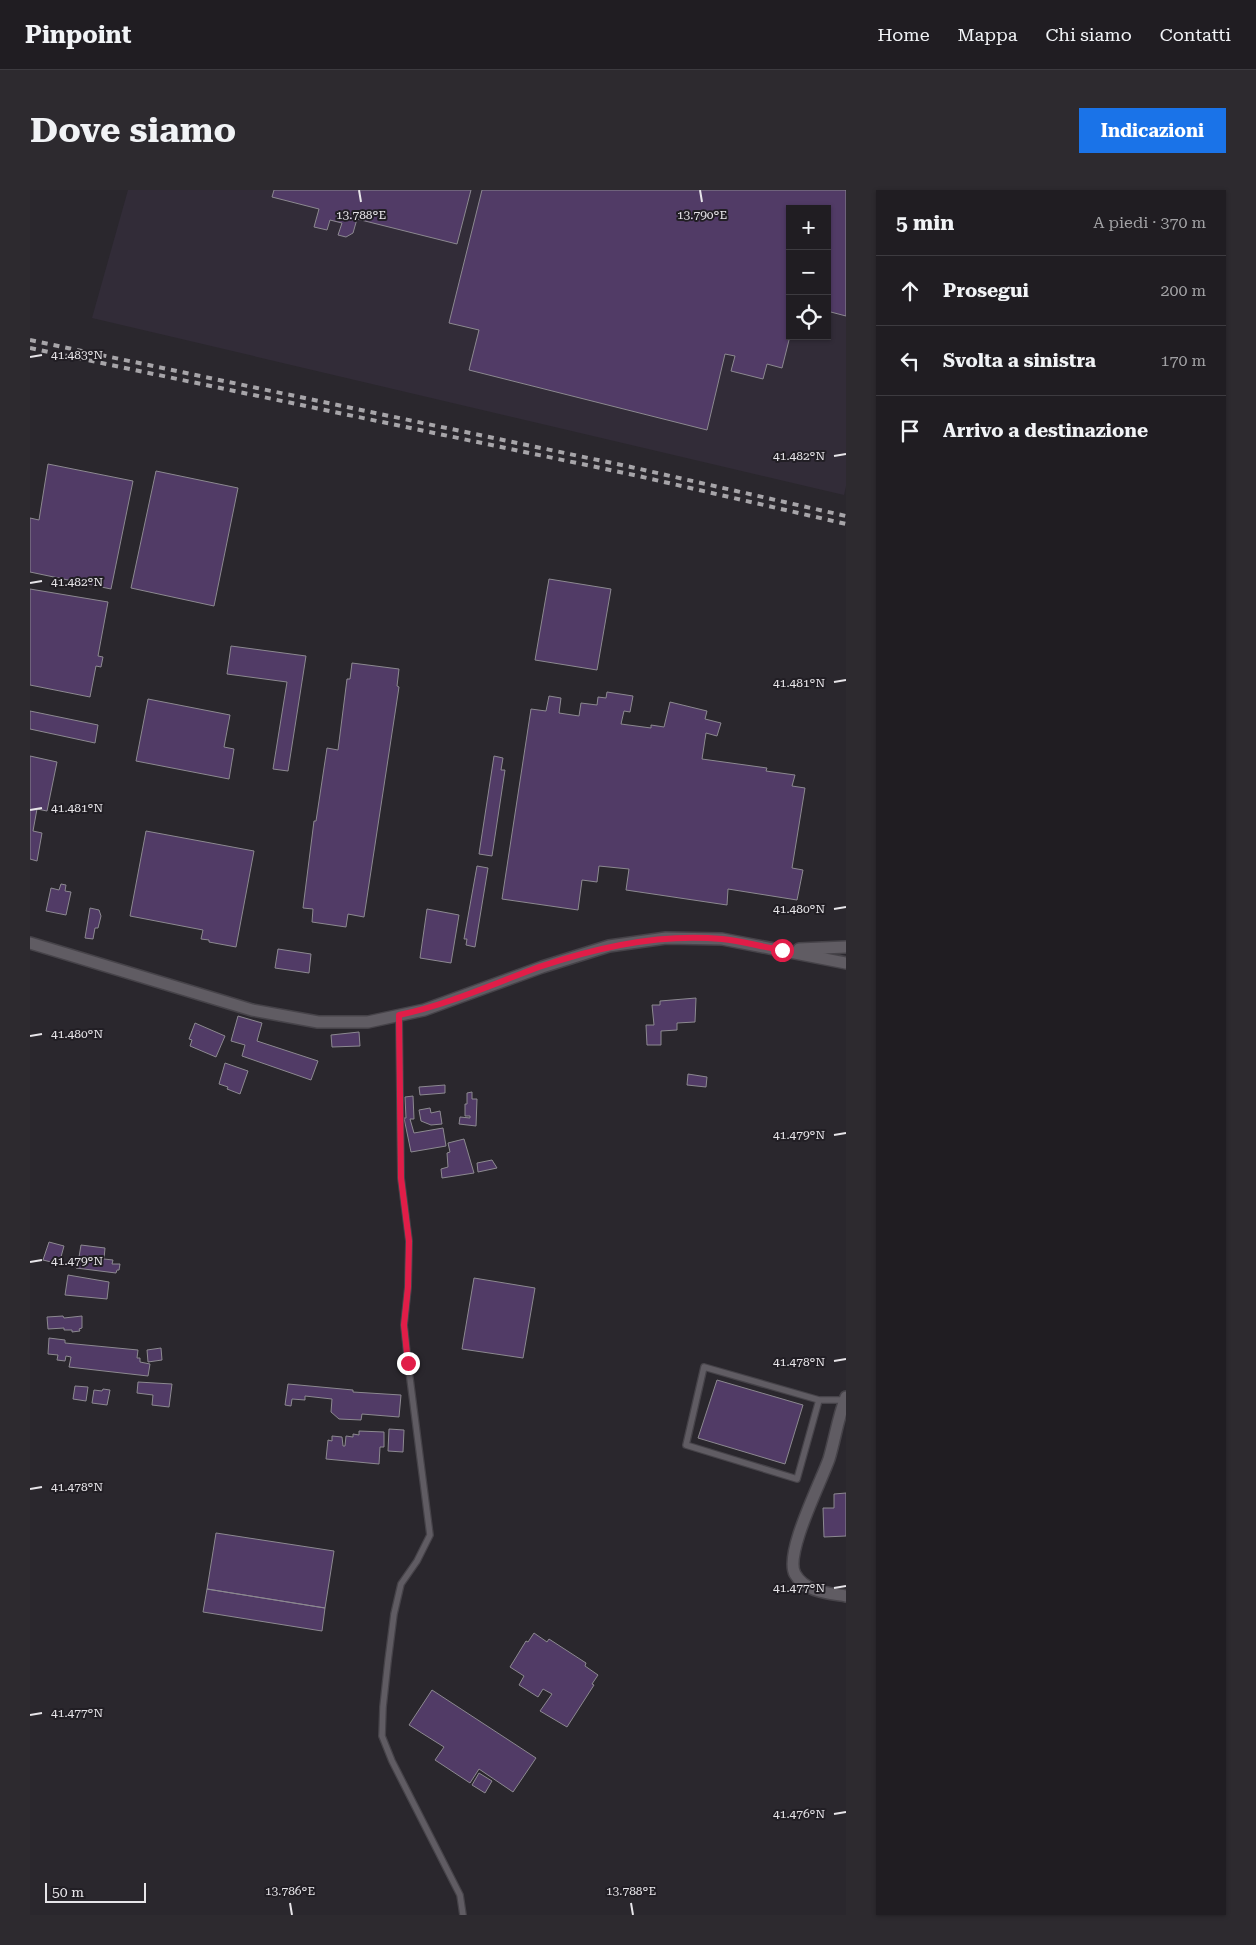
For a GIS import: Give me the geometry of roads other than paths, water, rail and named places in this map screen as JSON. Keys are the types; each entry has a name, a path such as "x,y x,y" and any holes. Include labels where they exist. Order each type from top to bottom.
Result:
{"street":[{"path":"30,943 252,1010 318,1022 368,1022 424,1010 542,967 610,946 666,938 722,939 846,963"},
{"path":"782,950 846,947"},
{"path":"845,1398 829,1459 796,1542 792,1560 795,1574 805,1584 819,1592 846,1596"}],"lane":[{"path":"399,1015 401,1178 409,1241 408,1287 404,1325 430,1535 417,1561 401,1584 394,1614 388,1661 382,1736 392,1761 460,1895 463,1915"},
{"path":"819,1400 797,1479 686,1445 704,1367 819,1400 845,1398"}],"railway":[{"path":"30,340 631,467 846,516"},
{"path":"30,348 634,475 846,524"}]}
